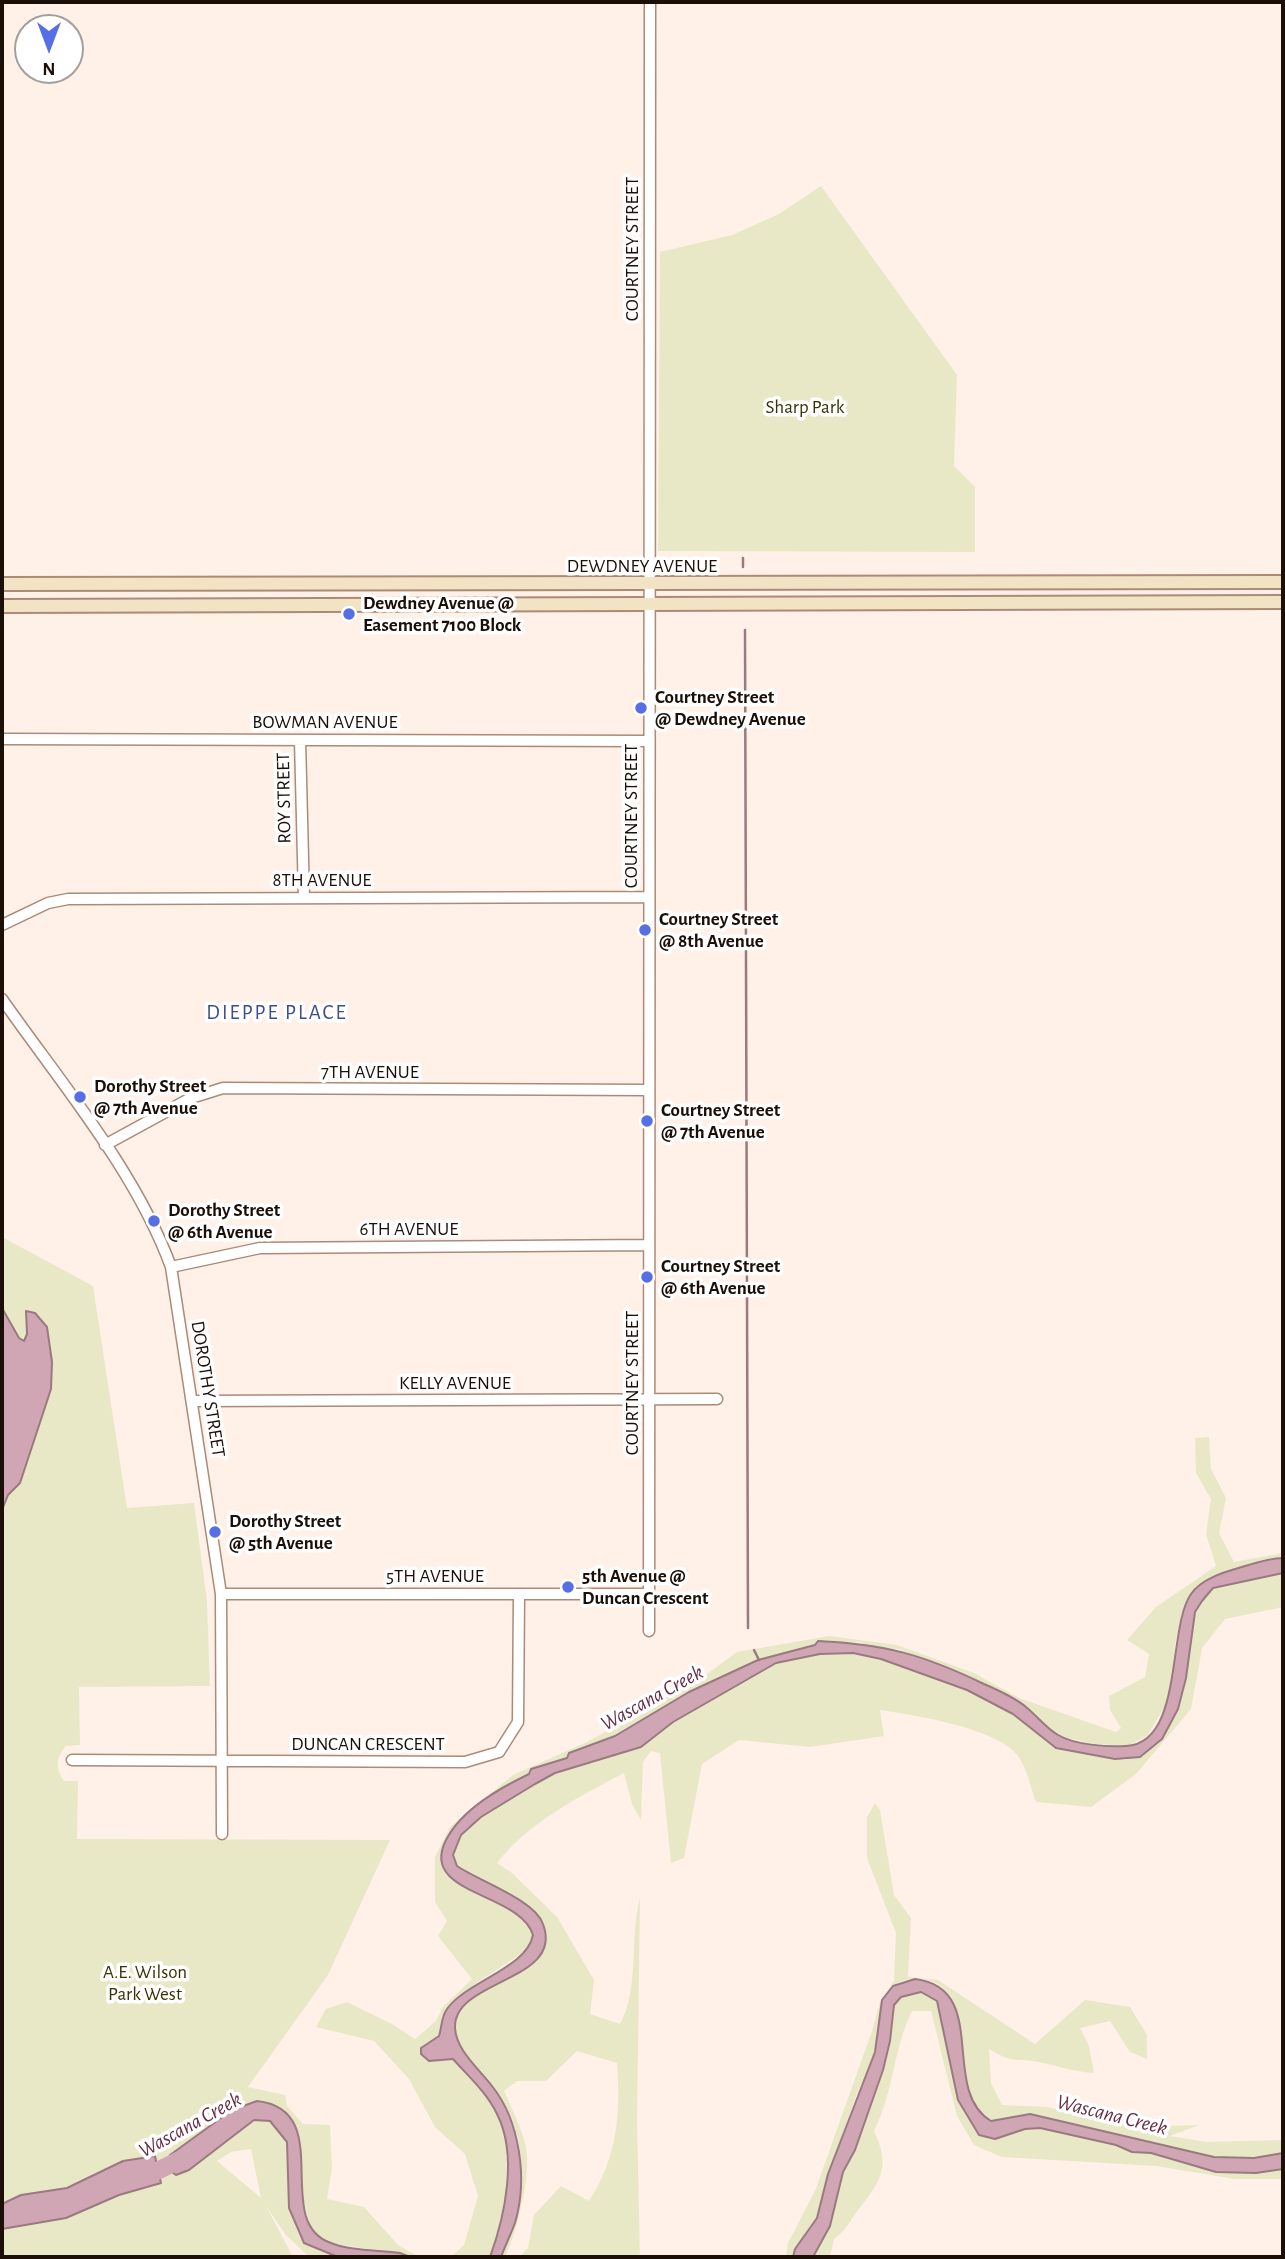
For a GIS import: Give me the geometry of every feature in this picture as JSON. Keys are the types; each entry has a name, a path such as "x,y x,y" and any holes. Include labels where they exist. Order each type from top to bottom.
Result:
{"main road":[{"name":"DEWDNEY AVENUE","path":"2,584 649,586 1283,582"},
{"name":"DEWDNEY AVENUE","path":"2,606 1283,602"}],"street":[{"name":"COURTNEY STREET","path":"649,1631 650,2"},
{"name":"BOWMAN AVENUE","path":"2,739 649,741"},
{"name":"ROY STREET","path":"300,740 304,898"},
{"name":"8TH AVENUE","path":"2,925 48,903 68,899 648,897"},
{"name":"DOROTHY STREET","path":"2,1001 106,1145 150,1222 171,1267 221,1594 222,1834"},
{"name":"7TH AVENUE","path":"106,1145 191,1098 223,1088 648,1090"},
{"name":"6TH AVENUE","path":"171,1267 260,1248 649,1245"},
{"name":"KELLY AVENUE","path":"192,1401 717,1399"},
{"name":"5TH AVENUE","path":"221,1594 649,1594"},
{"name":"DUNCAN CRESCENT","path":"72,1760 465,1762 499,1752 518,1722 519,1594"}],"green space":[{"name":"Sharp Park","path":"821,186 957,375 954,466 975,487 975,552 658,551 660,252 732,235 779,214"},
{"name":"A.E. Wilson Park West","path":"2,1237 93,1286 127,1508 194,1503 207,1601 210,1686 79,1687 80,1745 66,1746 58,1763 64,1781 78,1781 77,1839 390,1840 328,1975 248,2087 285,2095 287,2106 303,2124 330,2125 332,2168 327,2199 364,2207 398,2245 419,2257 330,2243 311,2229 302,2193 298,2131 287,2115 268,2103 232,2110 194,2137 244,2128 255,2120 270,2121 287,2142 289,2208 299,2236 304,2243 338,2257 309,2257 286,2235 266,2206 293,2257 2,2257","holes":["251,2149 261,2198 217,2161 231,2152"]},
{"path":"1209,1437 1211,1469 1226,1498 1219,1533 1234,1562 1283,1553 1283,1558 1222,1573 1183,1610 1175,1645 1174,1676 1165,1706 1148,1735 1128,1746 1095,1744 1059,1736 1024,1705 1006,1695 941,1664 898,1649 870,1648 861,1642 815,1645 758,1660 689,1692 615,1736 577,1749 567,1758 514,1780 465,1817 443,1846 475,1894 512,1908 525,1919 533,1935 527,1950 475,1984 441,2029 440,2036 425,2044 442,2061 453,2059 490,2102 501,2122 506,2145 507,2202 491,2256 451,2257 464,2245 478,2196 465,2154 435,2127 409,2079 374,2041 316,2027 326,2009 347,2002 392,2024 415,2039 436,2021 442,2008 472,1979 438,1936 447,1921 435,1902 435,1857 450,1827 513,1775 589,1741 707,1674 737,1652 829,1636 897,1645 974,1673 1019,1698 1116,1732 1121,1728 1110,1710 1109,1696 1145,1677 1149,1654 1127,1640 1156,1607 1216,1566 1206,1534 1211,1499 1196,1473 1195,1438"},
{"path":"1283,1573 1283,1607 1225,1619 1202,1648 1191,1709 1136,1774 1091,1807 1036,1802 1018,1756 1008,1746 993,1738 954,1724 880,1710 884,1736 810,1747 739,1740 702,1764 684,1858 671,1863 660,1753 651,1751 643,1762 641,1820 632,1804 624,1773 573,1801 524,1835 497,1863 512,1873 557,1917 594,1980 590,2014 620,2024 630,1994 640,1898 637,2121 640,2257 519,2257 528,2248 534,2215 561,2186 589,2201 611,2152 617,2118 617,2063 577,2051 546,2081 517,2081 504,2091 524,2140 527,2168 517,2222 505,2257 501,2257 517,2201 521,2172 519,2142 506,2107 466,2055 456,2035 455,2025 457,2015 465,2004 475,1995 527,1966 538,1956 546,1942 517,1897 489,1886 457,1866 453,1855 461,1835 481,1817 555,1773 641,1747 673,1722 776,1663 820,1654 853,1653 908,1667 967,1690 1013,1714 1057,1748 1126,1760 1162,1739 1178,1709 1186,1678 1195,1612 1202,1601 1213,1588"},
{"path":"875,1803 880,1810 894,1895 911,1918 908,1977 938,1980 1035,2044 1085,2000 1130,2007 1147,2035 1147,2059 1130,2052 1110,2021 1080,2028 1089,2046 1094,2073 1011,2059 989,2049 991,2083 1002,2105 1047,2107 1136,2127 1199,2125 1170,2136 1206,2142 1283,2140 1283,2153 1254,2158 1214,2157 1030,2114 991,2121 977,2107 969,2087 958,2017 951,1998 938,1984 917,1979 903,1981 893,1986 882,2004 875,2052 856,2095 815,2223 793,2257 786,2257 788,2243 815,2191 880,2002 894,1981 896,1933 867,1858 867,1817"},
{"path":"921,1992 937,2001 958,2100 979,2135 995,2139 1025,2129 1040,2128 1216,2170 1248,2172 1283,2169 1283,2179 1235,2179 1156,2166 1002,2157 974,2145 957,2116 931,2011 912,2011 901,2040 886,2101 874,2131 882,2154 878,2182 834,2239 830,2257 813,2257 828,2225 840,2182 882,2074 893,2006 901,1997"}],"shaded area":[{"path":"2,1308 19,1338 24,1341 27,1334 26,1311 35,1313 47,1327 52,1362 51,1389 20,1483 8,1495 2,1510"},
{"path":"1283,1558 1283,1573 1213,1588 1202,1601 1195,1612 1186,1678 1178,1709 1162,1739 1140,1757 1115,1759 1056,1748 1013,1714 967,1690 881,1659 853,1653 820,1654 776,1663 673,1722 641,1747 555,1773 481,1817 461,1835 453,1855 457,1866 529,1907 543,1924 545,1943 538,1958 524,1969 471,1999 459,2012 455,2028 464,2052 502,2100 519,2151 521,2188 515,2223 501,2257 490,2257 507,2185 507,2148 503,2130 488,2099 453,2059 429,2061 421,2054 421,2048 439,2036 445,2012 456,1999 520,1957 533,1935 524,1921 510,1910 458,1883 446,1872 441,1858 446,1840 472,1809 494,1793 529,1774 531,1769 567,1758 569,1753 615,1736 689,1692 758,1660 815,1645 818,1641 883,1648 922,1658 1011,1697 1065,1738 1091,1745 1126,1746 1144,1740 1157,1726 1166,1706 1184,1610 1196,1588 1221,1574 1262,1561"},
{"path":"915,1979 938,1986 952,2001 959,2020 968,2087 976,2106 991,2121 1030,2114 1214,2157 1254,2158 1283,2153 1283,2169 1256,2173 1216,2172 1151,2153 1132,2152 1116,2145 1040,2128 1025,2129 995,2139 979,2135 958,2100 937,2001 921,1992 901,1997 894,2005 883,2070 855,2150 843,2172 830,2226 813,2257 793,2257 795,2249 817,2218 828,2174 875,2052 882,2000 893,1986"},
{"path":"257,2101 281,2109 294,2124 300,2144 305,2213 314,2231 339,2246 400,2253 410,2257 338,2257 304,2243 289,2208 287,2142 270,2121 254,2120 189,2170 176,2175 169,2170 167,2162 170,2155 232,2110"},
{"path":"155,2156 161,2183 119,2195 66,2218 2,2229 2,2204 21,2195 67,2188 123,2161"}],"waterway":[{"path":"743,558 743,567"},
{"path":"745,630 748,1628"},
{"path":"754,1650 759,1660"},
{"name":"Wascana Creek","path":"135,2177 157,2171 190,2155"}],"place":[{"name":"Dewdney Avenue @ Easement 7100 Block","path":"349,614"},
{"name":"Courtney Street @ Dewdney Avenue","path":"641,708"},
{"name":"Courtney Street @ 8th Avenue","path":"645,930"},
{"name":"Dorothy Street @ 7th Avenue","path":"80,1097"},
{"name":"Courtney Street @ 7th Avenue","path":"647,1121"},
{"name":"Dorothy Street @ 6th Avenue","path":"154,1221"},
{"name":"Courtney Street @ 6th Avenue","path":"647,1277"},
{"name":"Dorothy Street @ 5th Avenue","path":"215,1532"},
{"name":"5th Avenue @ Duncan Crescent","path":"568,1587"}],"district":[{"name":"DIEPPE PLACE","path":"277,1013"}]}
